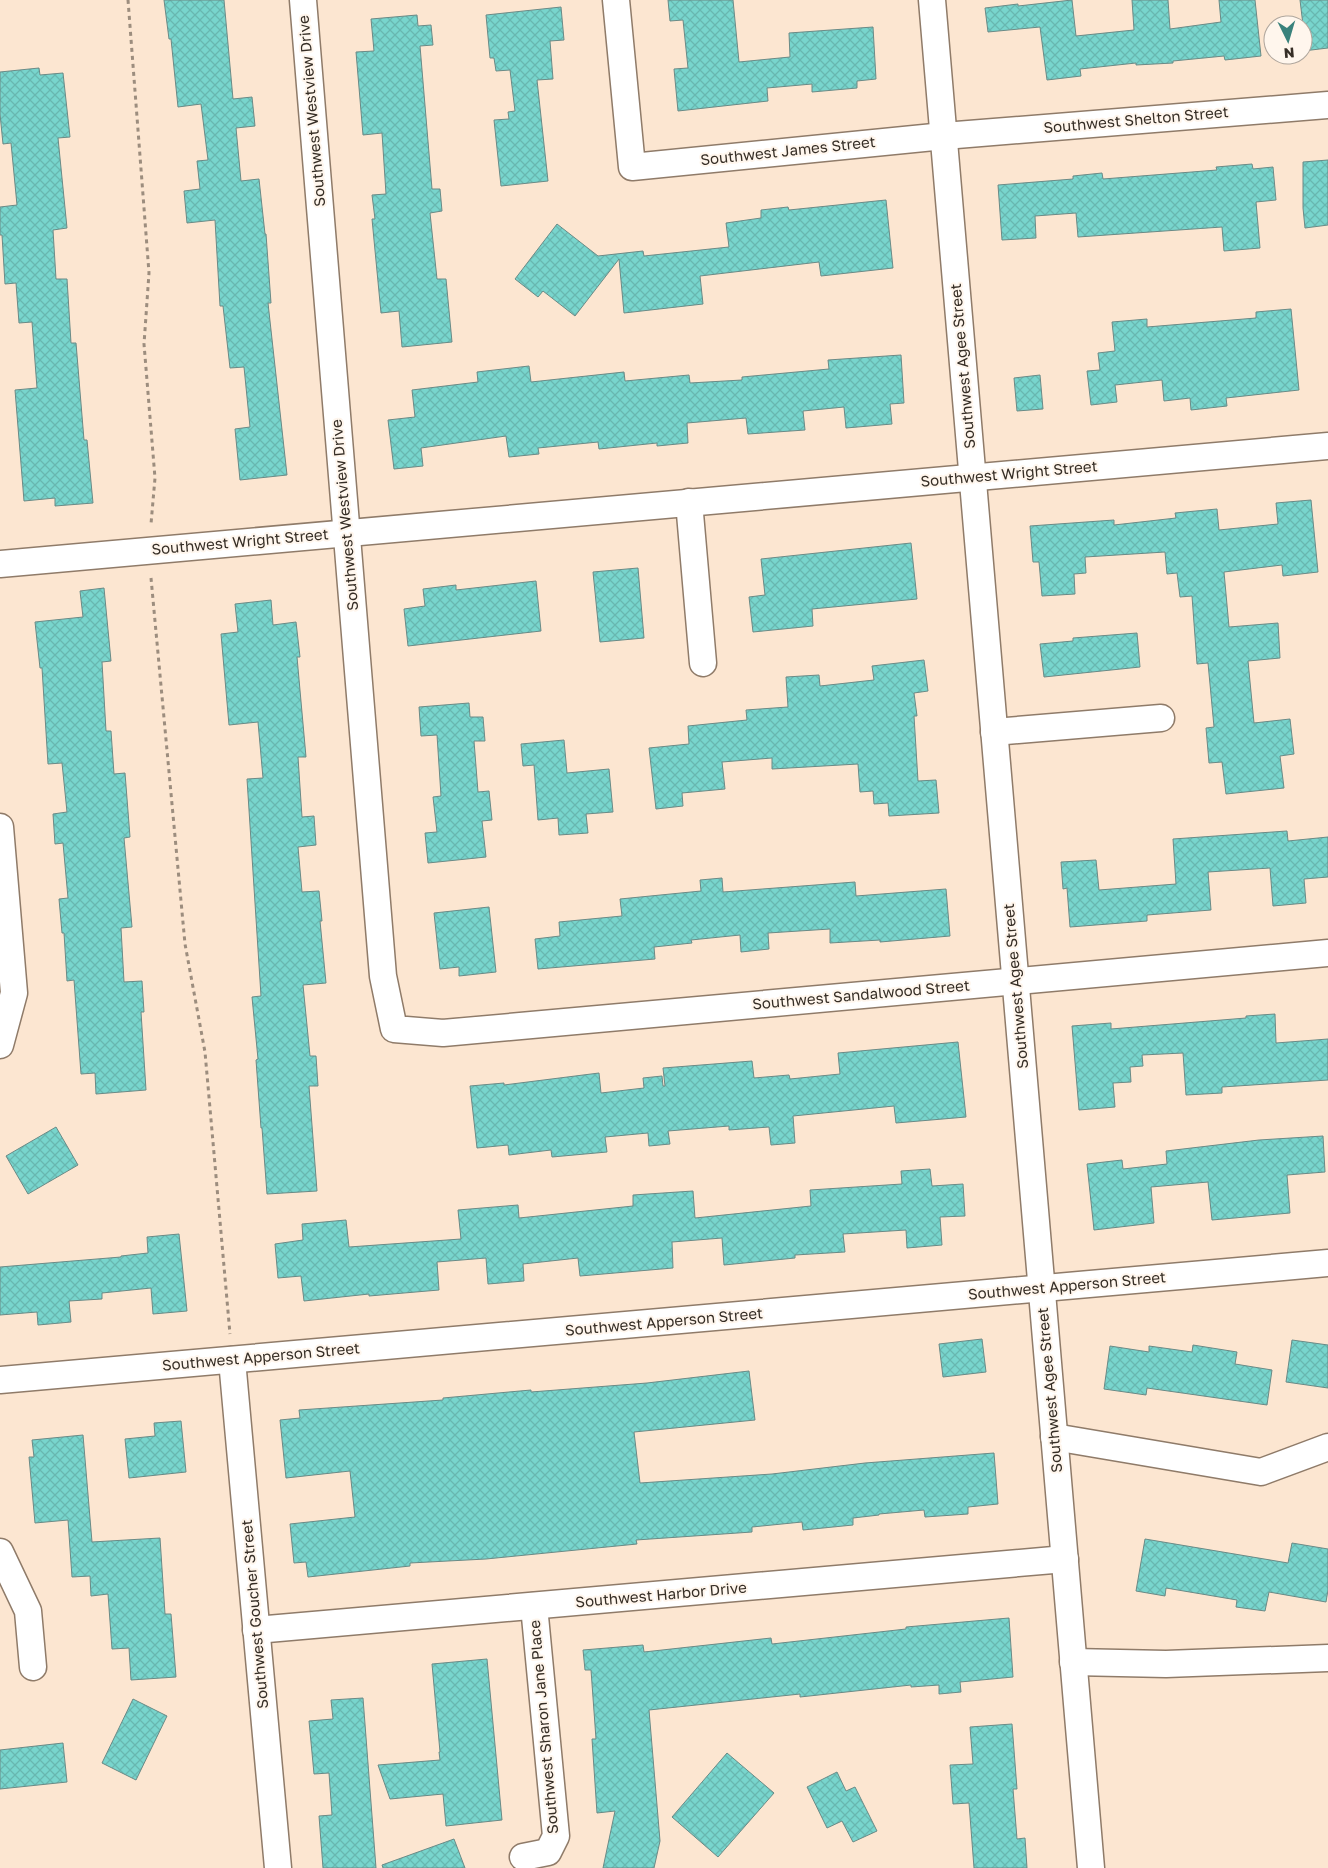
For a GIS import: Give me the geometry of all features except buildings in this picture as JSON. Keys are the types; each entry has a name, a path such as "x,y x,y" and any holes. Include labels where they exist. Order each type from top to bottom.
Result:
{"street":[{"name":"Southwest Westview Drive","path":"303,0 383,976 394,1028"},
{"name":"Southwest James Street","path":"616,0 632,167 944,136"},
{"name":"Southwest Agee Street","path":"932,0 1091,1868"},
{"name":"Southwest Shelton Street","path":"944,136 1328,105"},
{"name":"Southwest Wright Street","path":"0,564 1328,446"},
{"path":"689,502 703,663"},
{"path":"994,732 1161,718"},
{"path":"0,827 14,993 0,1045"},
{"name":"Southwest Sandalwood Street","path":"394,1028 442,1033 1328,953"},
{"name":"Southwest Apperson Street","path":"0,1380 1328,1263"},
{"name":"Southwest Goucher Street","path":"232,1360 278,1868"},
{"path":"1054,1437 1261,1472 1328,1447"},
{"path":"0,1552 28,1612 33,1667"},
{"name":"Southwest Harbor Drive","path":"256,1630 1065,1559"},
{"name":"Southwest Sharon Jane Place","path":"523,1857 548,1852 556,1836 534,1606"},
{"path":"1074,1662 1166,1664 1328,1658"}],"path":[{"path":"128,0 149,273 144,344 155,478 148,550 185,944 205,1052 232,1360"}]}
